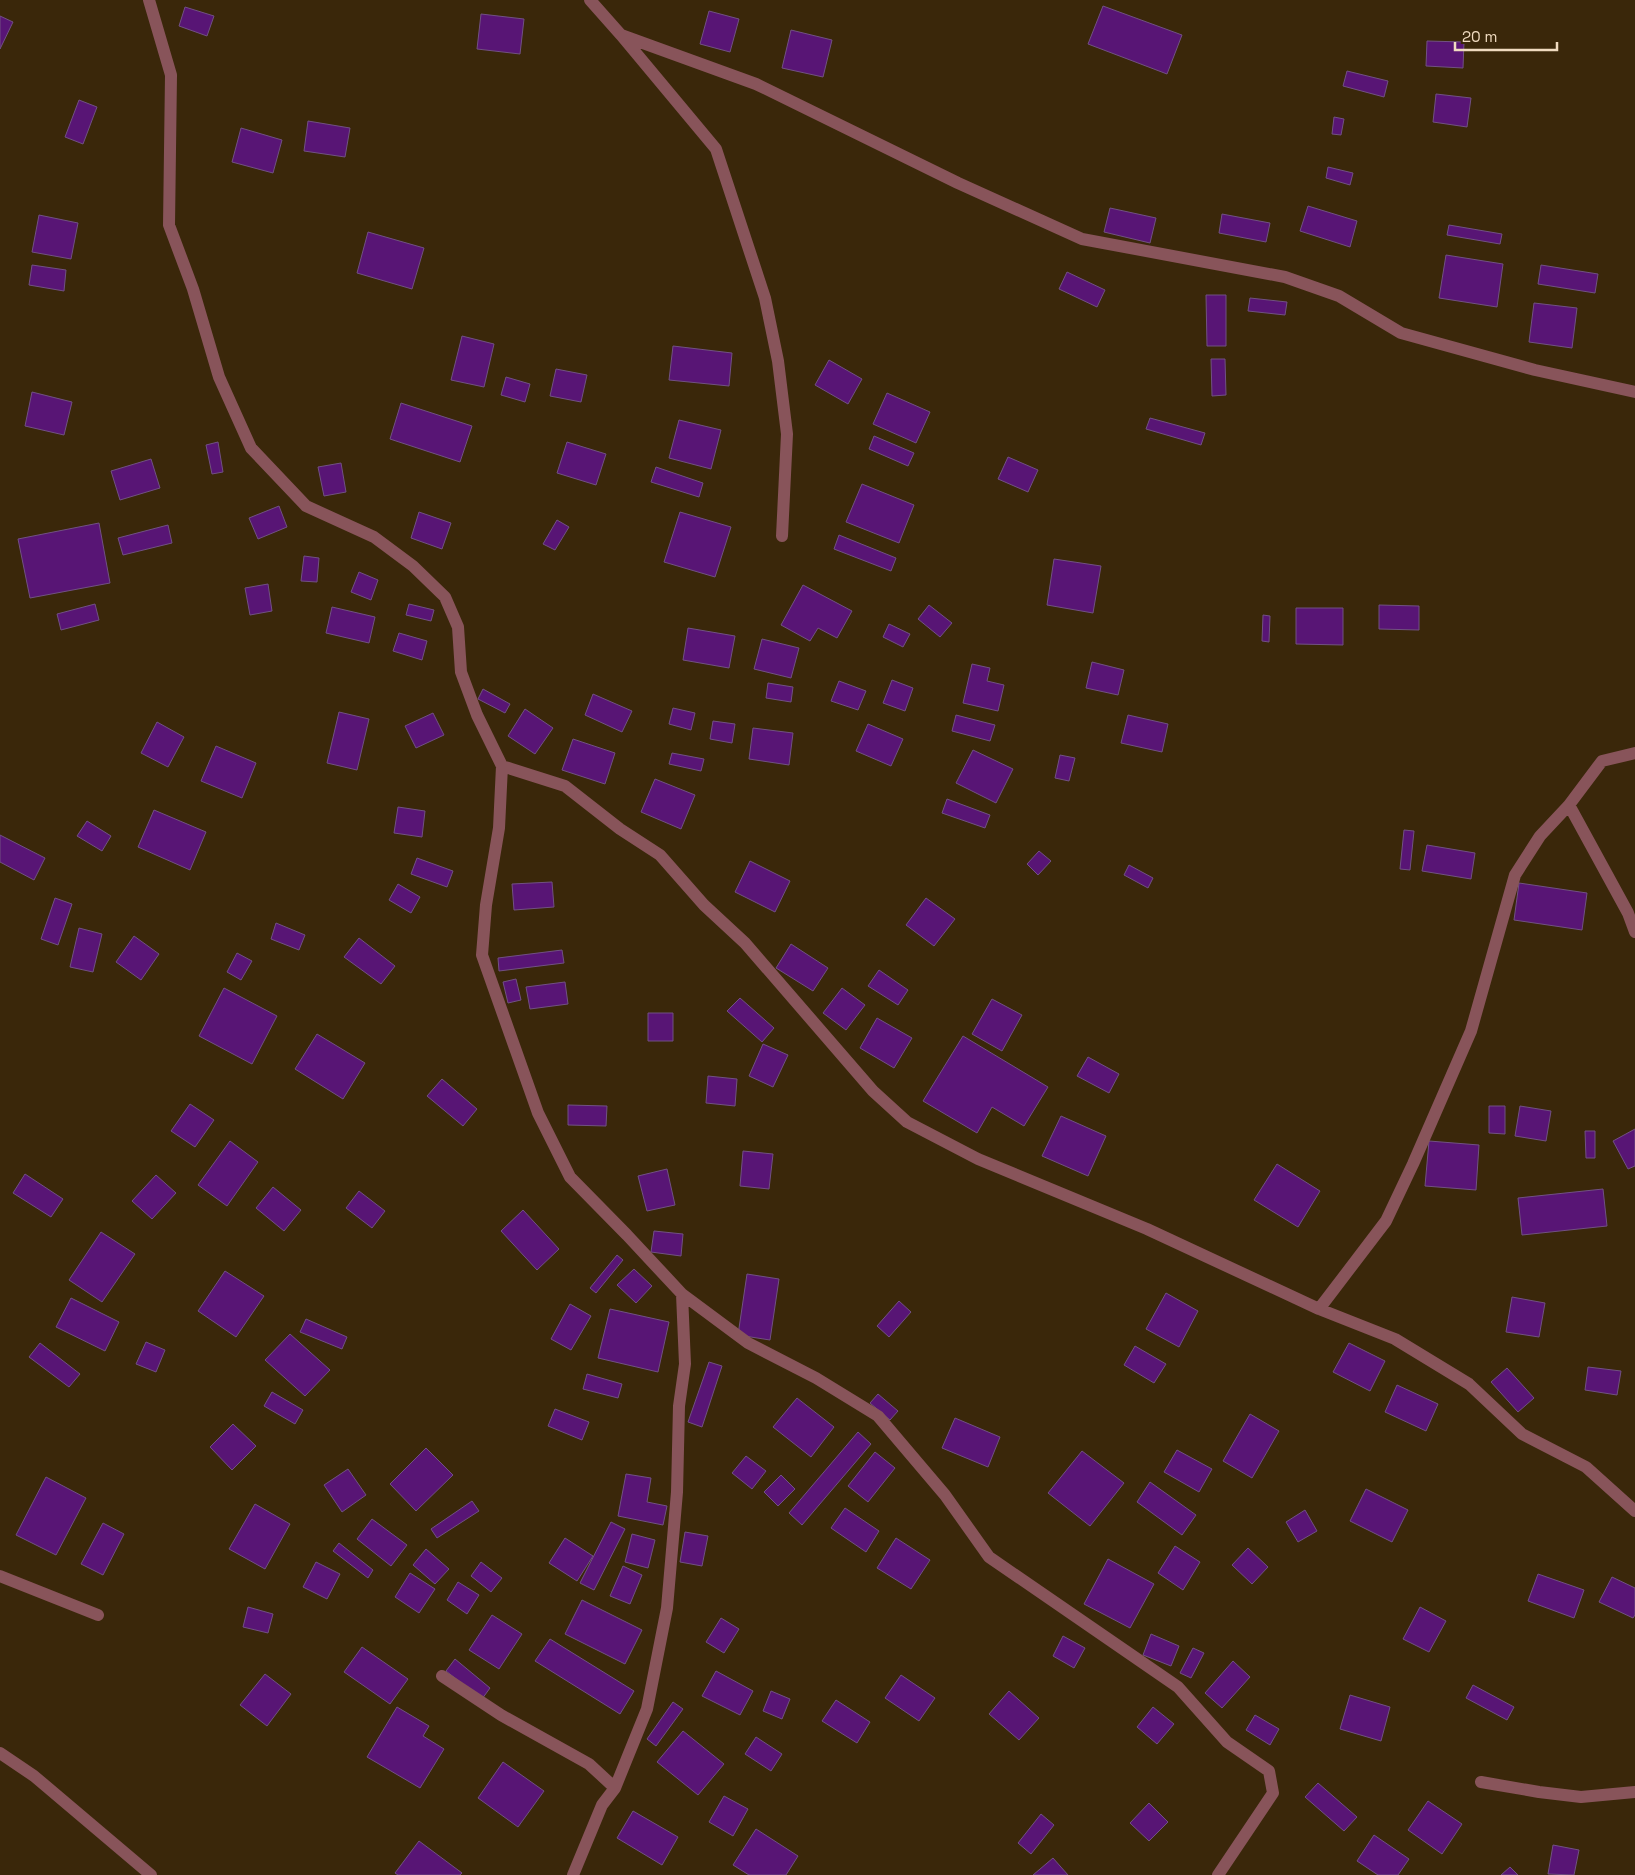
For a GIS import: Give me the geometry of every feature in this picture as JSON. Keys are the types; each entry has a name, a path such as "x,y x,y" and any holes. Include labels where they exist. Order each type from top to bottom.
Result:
{"street":[{"path":"149,0 171,75 169,225 193,290 219,377 251,448 306,506 374,537 413,566 445,597 458,627 461,672 477,715 502,766 499,828 486,905 482,955 538,1113 570,1177 682,1294 748,1343 816,1378 878,1416 946,1495 989,1557 1178,1687 1227,1742 1269,1771 1273,1793 1218,1875"},
{"path":"590,0 716,149 765,298 778,361 787,434 782,536"},
{"path":"620,35 756,84 958,183 1082,239 1286,277 1339,296 1401,333 1535,370 1635,392"},
{"path":"1319,1309 1386,1221 1414,1164 1471,1031 1515,875 1540,836 1569,805 1602,761 1635,753"},
{"path":"502,766 565,786 620,829 660,856 704,905 745,944 873,1091 907,1122 978,1160 1146,1229 1319,1309 1394,1338 1469,1384 1522,1434 1586,1468 1635,1511"},
{"path":"1569,805 1628,912 1635,932"},
{"path":"573,1875 602,1805 615,1788 647,1709 667,1608 677,1492 679,1406 685,1364 682,1294"},
{"path":"0,1576 98,1615"},
{"path":"442,1676 501,1715 589,1764 615,1788"},
{"path":"0,1753 34,1776 151,1875"},
{"path":"1481,1782 1581,1797 1635,1792"}],"building":[{"path":"1103,6 1182,35 1167,74 1088,44"},
{"path":"185,7 214,16 207,36 179,26"},
{"path":"709,11 739,19 730,52 700,44"},
{"path":"481,14 524,19 520,54 477,49"},
{"path":"0,16 13,22 0,49"},
{"path":"791,30 832,40 823,77 782,68"},
{"path":"1427,41 1464,42 1463,68 1426,66"},
{"path":"1347,71 1388,81 1384,97 1343,86"},
{"path":"1436,94 1471,98 1467,127 1433,122"},
{"path":"79,100 97,107 83,144 65,137"},
{"path":"1334,117 1344,119 1341,135 1332,134"},
{"path":"308,121 350,128 345,157 304,151"},
{"path":"241,128 282,140 273,173 232,162"},
{"path":"1328,167 1353,173 1350,185 1326,178"},
{"path":"1308,206 1357,221 1350,247 1300,231"},
{"path":"1110,208 1156,218 1150,243 1104,232"},
{"path":"1222,214 1270,223 1266,242 1219,233"},
{"path":"39,215 78,223 71,259 32,252"},
{"path":"1449,225 1502,234 1500,244 1447,235"},
{"path":"368,232 424,248 412,289 357,273"},
{"path":"1446,255 1503,264 1497,307 1439,298"},
{"path":"32,265 66,270 64,291 29,285"},
{"path":"1541,265 1598,274 1595,293 1538,284"},
{"path":"1067,272 1105,290 1097,307 1059,289"},
{"path":"1206,295 1226,295 1226,346 1207,346"},
{"path":"1250,298 1287,302 1285,315 1248,311"},
{"path":"1534,303 1577,308 1572,348 1529,342"},
{"path":"462,336 494,344 484,387 451,380"},
{"path":"673,346 732,353 729,386 669,380"},
{"path":"1211,359 1225,359 1226,395 1212,396"},
{"path":"829,360 862,379 848,404 815,385"},
{"path":"556,369 587,375 581,402 550,396"},
{"path":"506,377 530,384 525,402 501,395"},
{"path":"32,392 72,402 64,435 25,426"},
{"path":"887,393 930,412 916,443 873,424"},
{"path":"401,403 472,426 460,462 390,439"},
{"path":"1150,418 1205,433 1201,445 1146,429"},
{"path":"679,420 721,430 711,469 669,458"},
{"path":"874,436 914,453 908,466 869,449"},
{"path":"218,442 223,472 212,474 206,445"},
{"path":"567,442 606,454 596,485 557,473"},
{"path":"1008,457 1038,470 1028,492 998,479"},
{"path":"151,459 160,488 120,500 111,471"},
{"path":"341,463 346,492 324,496 318,467"},
{"path":"656,467 703,483 699,497 651,482"},
{"path":"862,484 914,505 899,543 846,522"},
{"path":"279,506 287,527 258,539 249,518"},
{"path":"419,512 451,523 442,549 411,538"},
{"path":"680,512 731,527 715,577 664,562"},
{"path":"557,520 569,527 555,550 543,544"},
{"path":"99,523 110,583 30,598 18,539"},
{"path":"168,525 172,543 123,555 118,538"},
{"path":"839,535 896,558 891,571 834,549"},
{"path":"304,556 319,558 317,582 301,581"},
{"path":"1054,559 1101,566 1093,613 1047,605"},
{"path":"359,572 378,580 371,600 351,592"},
{"path":"268,584 272,611 250,615 245,588"},
{"path":"803,585 852,611 837,638 818,628 810,641 781,625"},
{"path":"95,604 99,620 61,630 57,614"},
{"path":"409,604 434,610 431,621 406,615"},
{"path":"929,605 952,623 940,637 918,619"},
{"path":"1379,605 1419,606 1419,630 1379,629"},
{"path":"332,607 375,617 369,643 326,633"},
{"path":"1296,608 1343,608 1343,645 1296,644"},
{"path":"1263,615 1270,616 1269,642 1262,641"},
{"path":"889,624 910,634 903,647 883,637"},
{"path":"688,628 735,636 729,668 683,660"},
{"path":"399,633 427,641 422,660 393,651"},
{"path":"762,639 799,648 791,678 754,669"},
{"path":"1092,662 1124,670 1118,695 1086,688"},
{"path":"972,664 990,668 987,681 1004,685 998,711 963,703"},
{"path":"892,680 913,688 905,711 883,703"},
{"path":"839,681 866,691 858,710 831,701"},
{"path":"768,683 793,687 791,702 766,698"},
{"path":"483,689 510,704 505,713 478,699"},
{"path":"593,694 632,711 622,732 585,715"},
{"path":"673,708 695,713 691,730 669,724"},
{"path":"525,709 553,728 535,754 508,736"},
{"path":"339,712 369,719 357,770 327,763"},
{"path":"433,713 444,735 416,748 405,726"},
{"path":"956,715 995,725 990,741 952,731"},
{"path":"1128,715 1168,724 1162,752 1121,743"},
{"path":"713,721 735,724 732,743 710,739"},
{"path":"157,722 184,737 168,767 141,753"},
{"path":"868,724 903,739 891,766 856,751"},
{"path":"753,728 793,733 789,765 749,759"},
{"path":"573,739 615,753 605,784 562,770"},
{"path":"216,746 256,763 242,798 201,781"},
{"path":"973,750 1013,769 996,803 956,783"},
{"path":"672,753 704,759 701,771 669,764"},
{"path":"1060,755 1075,758 1069,781 1055,778"},
{"path":"655,779 695,795 681,829 641,812"},
{"path":"947,799 990,815 985,828 942,813"},
{"path":"398,807 425,811 422,837 394,833"},
{"path":"154,810 206,832 190,870 138,847"},
{"path":"87,821 111,836 102,851 77,836"},
{"path":"1404,830 1414,831 1410,870 1400,869"},
{"path":"0,835 45,858 34,880 0,862"},
{"path":"1427,845 1475,853 1471,879 1422,871"},
{"path":"1039,851 1051,861 1038,875 1027,864"},
{"path":"417,858 453,871 447,887 411,874"},
{"path":"750,861 790,881 775,912 735,892"},
{"path":"1129,865 1153,878 1148,888 1124,875"},
{"path":"552,882 554,907 514,910 512,884"},
{"path":"1519,883 1587,893 1582,930 1514,920"},
{"path":"398,884 420,897 411,913 389,900"},
{"path":"55,898 72,904 58,945 41,939"},
{"path":"926,898 955,919 934,946 906,925"},
{"path":"276,923 305,935 299,950 271,939"},
{"path":"79,928 102,934 93,972 70,967"},
{"path":"134,936 159,954 141,980 116,962"},
{"path":"359,938 395,966 381,984 344,957"},
{"path":"791,944 828,968 813,991 776,968"},
{"path":"562,950 564,963 499,971 498,958"},
{"path":"237,953 252,961 241,980 227,972"},
{"path":"879,970 908,990 898,1005 868,986"},
{"path":"516,979 521,1000 508,1003 503,982"},
{"path":"565,982 568,1004 530,1009 526,987"},
{"path":"224,988 277,1016 252,1064 199,1036"},
{"path":"842,988 865,1005 846,1030 823,1013"},
{"path":"740,998 774,1028 762,1042 727,1011"},
{"path":"992,999 1022,1015 1002,1051 972,1034"},
{"path":"648,1013 673,1013 673,1041 648,1041"},
{"path":"877,1018 912,1038 894,1068 860,1048"},
{"path":"317,1034 365,1063 343,1099 295,1069"},
{"path":"963,1036 1048,1087 1024,1126 992,1107 977,1133 923,1101"},
{"path":"763,1044 788,1055 773,1087 749,1076"},
{"path":"1088,1057 1119,1074 1109,1093 1077,1076"},
{"path":"708,1076 737,1079 735,1106 706,1103"},
{"path":"442,1079 477,1109 463,1126 427,1096"},
{"path":"190,1104 214,1120 195,1147 171,1131"},
{"path":"568,1105 607,1106 606,1126 568,1125"},
{"path":"1489,1106 1505,1106 1505,1134 1489,1133"},
{"path":"1520,1106 1551,1111 1546,1141 1515,1136"},
{"path":"1061,1116 1106,1136 1088,1176 1042,1156"},
{"path":"1635,1129 1635,1166 1628,1169 1613,1141"},
{"path":"1585,1131 1595,1131 1595,1158 1586,1158"},
{"path":"230,1141 258,1162 227,1206 198,1185"},
{"path":"1429,1141 1479,1145 1476,1190 1425,1186"},
{"path":"743,1151 773,1154 769,1189 740,1186"},
{"path":"1277,1164 1320,1191 1298,1227 1254,1200"},
{"path":"667,1169 675,1205 647,1211 638,1176"},
{"path":"25,1174 63,1199 51,1217 13,1193"},
{"path":"156,1175 176,1193 152,1219 132,1201"},
{"path":"273,1187 301,1210 284,1231 256,1208"},
{"path":"1603,1189 1607,1226 1522,1235 1518,1198"},
{"path":"359,1191 385,1211 372,1228 346,1208"},
{"path":"523,1210 559,1249 537,1270 501,1231"},
{"path":"654,1231 683,1234 681,1256 651,1252"},
{"path":"101,1232 135,1254 102,1302 69,1280"},
{"path":"617,1255 623,1260 596,1293 590,1288"},
{"path":"634,1269 652,1286 636,1303 617,1285"},
{"path":"225,1271 264,1296 236,1337 198,1311"},
{"path":"747,1274 779,1279 770,1340 738,1335"},
{"path":"1166,1293 1198,1311 1179,1347 1146,1329"},
{"path":"1512,1297 1545,1303 1539,1337 1506,1332"},
{"path":"71,1298 119,1322 105,1351 56,1327"},
{"path":"899,1301 911,1312 889,1337 877,1326"},
{"path":"570,1304 591,1316 571,1350 551,1339"},
{"path":"610,1309 669,1322 658,1372 598,1358"},
{"path":"306,1319 347,1337 342,1349 300,1332"},
{"path":"290,1334 330,1370 305,1396 265,1360"},
{"path":"146,1342 165,1350 156,1372 136,1364"},
{"path":"40,1343 80,1374 69,1387 29,1357"},
{"path":"1349,1343 1385,1361 1370,1391 1333,1372"},
{"path":"1135,1346 1166,1364 1154,1383 1124,1365"},
{"path":"709,1362 722,1366 702,1427 688,1422"},
{"path":"1588,1367 1621,1371 1617,1395 1585,1390"},
{"path":"1507,1368 1534,1398 1518,1412 1491,1382"},
{"path":"587,1374 622,1384 618,1398 583,1389"},
{"path":"1397,1385 1438,1404 1426,1431 1385,1412"},
{"path":"272,1392 303,1410 295,1424 264,1406"},
{"path":"878,1394 898,1411 890,1420 870,1403"},
{"path":"797,1398 834,1427 811,1457 773,1427"},
{"path":"555,1409 589,1422 582,1440 548,1426"},
{"path":"1250,1414 1279,1431 1252,1478 1223,1461"},
{"path":"955,1418 1000,1437 988,1467 942,1448"},
{"path":"233,1424 256,1446 232,1470 210,1447"},
{"path":"858,1432 871,1444 802,1525 789,1513"},
{"path":"426,1448 453,1475 416,1511 390,1484"},
{"path":"1177,1450 1212,1469 1199,1492 1164,1472"},
{"path":"1082,1451 1124,1483 1090,1526 1048,1493"},
{"path":"875,1452 895,1468 868,1502 848,1486"},
{"path":"746,1456 766,1471 752,1489 732,1473"},
{"path":"348,1469 366,1495 342,1512 324,1485"},
{"path":"626,1474 651,1478 647,1502 667,1506 663,1525 618,1516"},
{"path":"781,1475 795,1489 778,1506 764,1492"},
{"path":"46,1477 86,1498 56,1555 16,1535"},
{"path":"1150,1482 1196,1515 1182,1535 1137,1502"},
{"path":"1366,1489 1408,1510 1392,1542 1350,1521"},
{"path":"472,1501 479,1511 437,1538 431,1529"},
{"path":"255,1504 290,1524 265,1569 229,1549"},
{"path":"845,1508 879,1531 866,1552 831,1528"},
{"path":"1305,1510 1317,1531 1298,1542 1286,1522"},
{"path":"372,1519 407,1545 391,1566 357,1539"},
{"path":"611,1522 625,1529 594,1590 580,1583"},
{"path":"103,1523 124,1534 103,1575 81,1564"},
{"path":"685,1532 708,1536 702,1566 680,1562"},
{"path":"632,1534 655,1540 648,1568 625,1562"},
{"path":"565,1538 593,1556 577,1581 549,1563"},
{"path":"896,1538 930,1560 911,1589 877,1568"},
{"path":"339,1543 373,1570 368,1578 333,1551"},
{"path":"1175,1546 1200,1562 1183,1590 1158,1573"},
{"path":"1248,1548 1268,1567 1252,1584 1232,1565"},
{"path":"426,1549 449,1569 435,1584 413,1565"},
{"path":"1108,1559 1154,1584 1130,1628 1084,1604"},
{"path":"316,1562 340,1574 327,1599 303,1587"},
{"path":"481,1562 502,1578 491,1592 471,1576"},
{"path":"623,1566 642,1575 630,1604 610,1596"},
{"path":"410,1573 435,1589 419,1613 395,1597"},
{"path":"1538,1574 1584,1590 1574,1618 1528,1601"},
{"path":"1612,1577 1635,1588 1635,1615 1633,1618 1599,1602"},
{"path":"458,1582 479,1595 467,1614 447,1600"},
{"path":"582,1600 642,1630 625,1664 565,1634"},
{"path":"248,1607 273,1614 268,1633 243,1627"},
{"path":"1420,1607 1446,1621 1429,1652 1403,1639"},
{"path":"492,1615 522,1634 499,1669 469,1650"},
{"path":"721,1618 739,1629 724,1653 706,1642"},
{"path":"1151,1634 1179,1646 1171,1666 1143,1655"},
{"path":"1063,1636 1085,1648 1074,1668 1053,1656"},
{"path":"550,1639 634,1691 620,1714 535,1661"},
{"path":"362,1647 408,1679 390,1704 344,1672"},
{"path":"1193,1648 1204,1653 1191,1678 1180,1673"},
{"path":"455,1659 490,1688 482,1699 446,1671"},
{"path":"1233,1661 1250,1677 1222,1708 1205,1693"},
{"path":"716,1671 753,1691 740,1715 702,1696"},
{"path":"265,1674 291,1694 267,1726 240,1705"},
{"path":"901,1675 935,1698 919,1721 885,1698"},
{"path":"1473,1685 1514,1707 1507,1720 1466,1698"},
{"path":"771,1691 790,1699 782,1719 763,1711"},
{"path":"1009,1691 1039,1718 1019,1740 989,1714"},
{"path":"1350,1695 1390,1707 1381,1741 1340,1729"},
{"path":"836,1700 870,1722 857,1743 822,1721"},
{"path":"673,1702 683,1709 656,1746 647,1739"},
{"path":"397,1707 429,1726 423,1736 444,1749 420,1788 367,1757"},
{"path":"1153,1707 1174,1724 1157,1744 1137,1727"},
{"path":"1255,1715 1279,1729 1270,1745 1246,1730"},
{"path":"683,1731 724,1764 698,1795 657,1762"},
{"path":"756,1737 782,1754 771,1771 745,1754"},
{"path":"503,1762 544,1791 518,1827 478,1798"},
{"path":"1318,1783 1357,1817 1344,1831 1305,1797"},
{"path":"724,1796 748,1809 733,1836 709,1822"},
{"path":"1428,1801 1462,1824 1442,1854 1408,1830"},
{"path":"1149,1803 1168,1822 1149,1841 1130,1823"},
{"path":"633,1811 678,1837 662,1865 617,1838"},
{"path":"1041,1814 1054,1825 1031,1854 1018,1843"},
{"path":"756,1829 798,1856 786,1875 749,1875 733,1865"},
{"path":"1374,1835 1409,1859 1398,1875 1378,1875 1357,1861"},
{"path":"419,1841 462,1873 460,1875 398,1875 395,1873"},
{"path":"1553,1845 1579,1850 1574,1875 1548,1874"},
{"path":"1053,1858 1068,1875 1033,1875"},
{"path":"1510,1867 1518,1875 1501,1875"}]}
